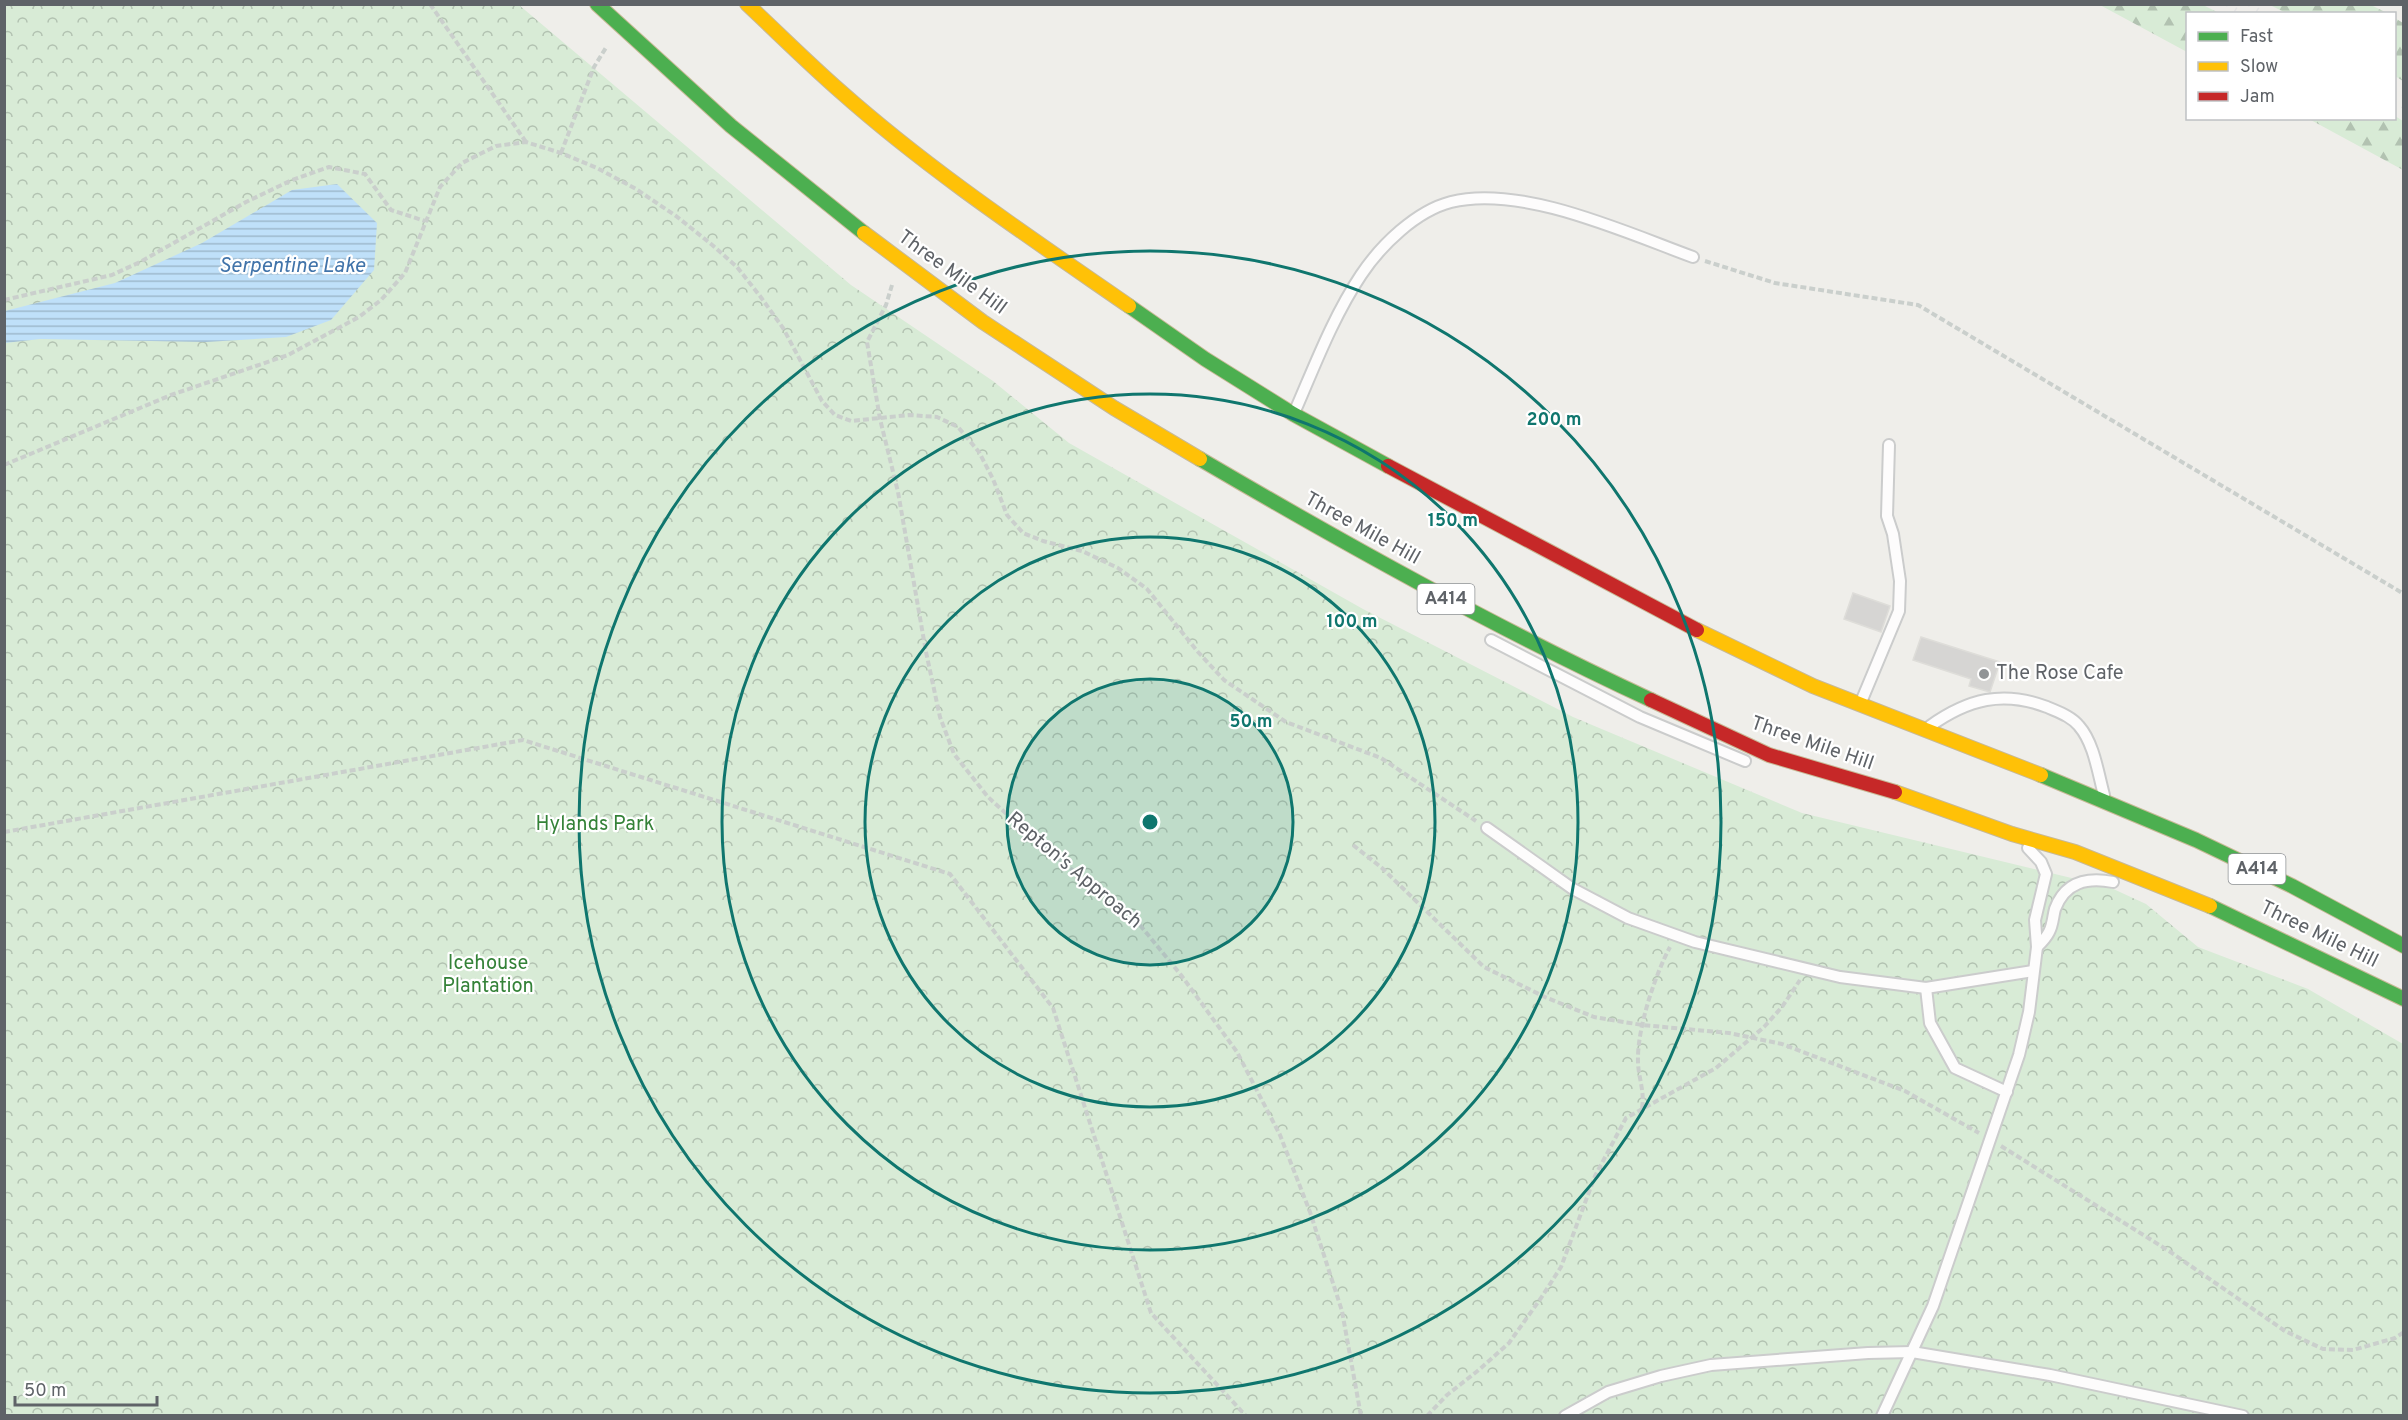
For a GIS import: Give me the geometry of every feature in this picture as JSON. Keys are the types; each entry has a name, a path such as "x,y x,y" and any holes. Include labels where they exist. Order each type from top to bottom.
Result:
{"highway":[{"name":"Three Mile Hill","path":"597,4 740,133 828,206 975,316 1114,408 1337,539 1536,645 1635,694 1769,755 1909,796 2012,834 2075,852 2184,894 2403,999"},
{"name":"Three Mile Hill","path":"747,4 841,92 906,145 982,202 1205,359 1293,414 1694,629 1813,686 2106,801 2196,840 2282,881 2403,946"}],"lane":[{"path":"1293,414 1341,307 1361,274 1382,249 1430,210 1452,201 1521,200 1562,210 1693,257"},
{"path":"1860,705 1899,611 1900,581 1893,534 1887,516 1888,444"},
{"path":"1337,539 1422,598"},
{"path":"1478,633 1640,717 1755,765"},
{"path":"1925,730 1950,712 1970,703 1991,699 2028,700 2065,715 2079,725 2088,742 2106,801"},
{"path":"1798,775 1909,796"},
{"path":"1487,828 1573,889 1628,918 1695,942 1840,977 1926,988 2033,971"},
{"path":"1882,1416 1933,1306 2007,1092 2029,1012 2037,947 2035,920 2046,874 2034,853 2012,834"},
{"path":"2037,947 2050,931 2062,893 2077,883 2091,880 2100,879 2124,886"},
{"path":"2284,954 2373,983"},
{"path":"1926,988 1930,1023 1955,1068 2007,1092"},
{"path":"1564,1416 1608,1392 1661,1376 1711,1365 1912,1352 2050,1375 2242,1416"}],"path":[{"path":"430,4 526,142"},
{"path":"561,153 594,67 608,46"},
{"path":"4,465 171,395 288,355 359,317 381,300 405,273 440,187 462,163 496,147 526,142 597,168 636,189 676,216 737,267 783,328 822,401 836,416 851,421 909,415 937,417 958,428 979,452 993,479 1007,515 1023,532 1043,541 1082,551 1118,568 1147,589 1217,673 1249,698 1286,722 1382,758 1487,828"},
{"path":"4,300 112,275 140,262 246,202 292,180 329,167 365,174 391,210 425,221"},
{"path":"1693,257 1775,283 1918,305 2403,594"},
{"name":"Repton's Approach","path":"886,305 867,342 880,419 898,492 935,695 940,717 954,754 987,797 1038,843 1135,919 1181,975 1237,1052 1280,1135 1310,1212 1342,1311 1361,1416"},
{"path":"4,832 524,740 950,874 1053,1008 1151,1313 1246,1416"},
{"path":"1353,845 1382,867 1484,967 1513,983 1594,1017 1642,1026 1752,1036 1782,1044 1905,1091 1989,1139 2169,1251 2285,1330 2323,1349 2353,1350 2395,1338 2403,1332"},
{"path":"1642,1108 1644,1096 1637,1063 1642,1026 1668,950 1677,936"},
{"path":"1427,1416 1447,1395 1509,1343 1541,1298 1561,1267 1595,1176 1626,1118 1716,1068 1782,1007 1807,970"}],"green space":[{"name":"Hylands Park","path":"5,5 519,5 851,285 993,381 1069,443 1363,609 1573,717 1802,813 2109,887 2146,904 2198,947 2308,989 2403,1044 2403,1415 5,1416"},
{"path":"2100,5 2203,5 2217,12 2186,12 2186,51"},
{"path":"2270,5 2371,5 2385,12 2284,12"},
{"path":"2396,19 2403,23 2403,81 2396,77"},
{"path":"2396,117 2403,121 2403,170 2311,120 2396,120"}],"water":[{"name":"Serpentine Lake","path":"337,184 377,223 374,270 331,320 286,337 206,342 40,339 5,343 5,311 115,283 202,243 292,190"}],"building":[{"path":"1853,593 1890,606 1881,632 1844,619"},
{"path":"1921,637 2000,662 1990,692 1969,686 1971,679 1913,660"}],"railway":[{"path":"2227,4 2240,12"},
{"path":"2249,4 2261,12"},
{"path":"2396,90 2404,94"},
{"path":"2396,102 2404,107"}],"traffic: fast":[{"path":"597,4 731,126 864,233"},
{"path":"1129,306 1205,359 1293,414 1388,466"},
{"path":"1200,459 1422,585 1651,700"},
{"path":"2041,775 2196,840 2292,886 2404,946"},
{"path":"2210,906 2404,999"}],"traffic: slow":[{"path":"747,4 828,80 909,149 1129,306"},
{"path":"864,233 983,322 1114,408 1200,459"},
{"path":"1697,630 1813,686 2041,775"},
{"path":"1895,792 2012,834 2075,852 2210,906"}],"traffic: jam":[{"path":"1388,466 1697,630"},
{"path":"1651,700 1769,755 1895,792"}],"place":[{"name":"The Rose Cafe","path":"1984,674"}],"park label":[{"name":"Icehouse Plantation","path":"488,976"}]}
